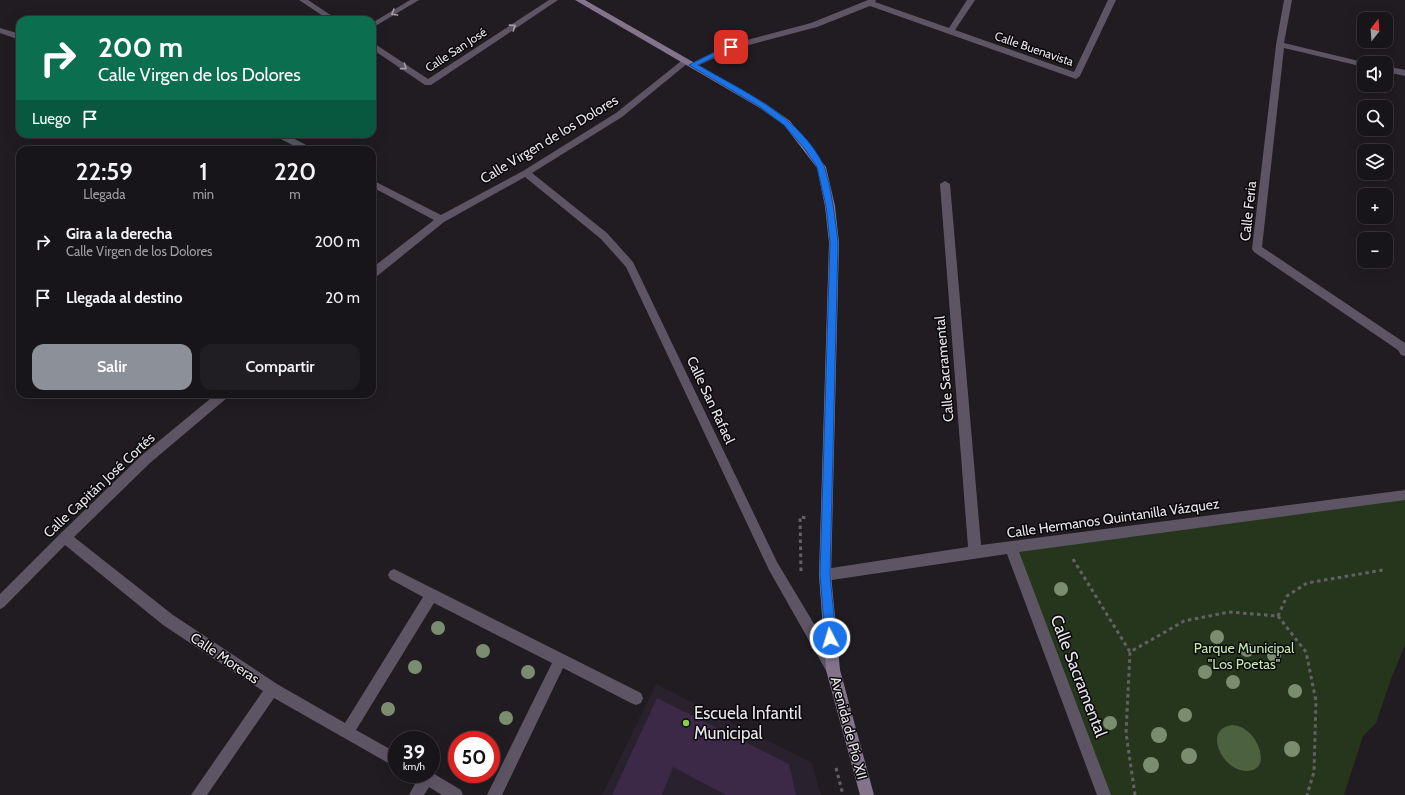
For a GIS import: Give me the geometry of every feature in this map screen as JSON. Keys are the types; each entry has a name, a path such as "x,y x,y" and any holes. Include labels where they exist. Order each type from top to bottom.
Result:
{"main road":[{"name":"Avenida de Pío XII","path":"579,0 763,106 787,123 821,167 830,206 834,243 825,575 833,670 867,795"}],"street":[{"path":"303,0 328,16"},
{"path":"376,24 415,0"},
{"name":"Calle San José","path":"376,48 428,83 554,0"},
{"path":"950,32 971,0"},
{"name":"Calle Buenavista","path":"871,2 950,32 1076,76 1112,0"},
{"path":"1288,0 1280,44 1357,62"},
{"name":"Calle Virgen de los Dolores","path":"441,219 526,173 620,115 688,63 731,47 814,25 871,2"},
{"path":"0,30 16,36"},
{"name":"Calle Feria","path":"1280,44 1257,249 1402,347 1405,352"},
{"path":"1393,70 1405,73"},
{"path":"286,138 301,146"},
{"name":"Calle San Rafael","path":"526,173 604,236 630,265 773,566 833,670"},
{"name":"Calle Sacramental","path":"945,184 976,552"},
{"path":"376,185 441,219 376,271"},
{"name":"Calle Capitán José Cortés","path":"0,603 65,537 146,459 219,398"},
{"name":"Calle Hermanos Quintanilla Vázquez","path":"825,575 1011,547 1405,495"},
{"name":"Calle Moreras","path":"65,537 168,620 272,690 388,756"},
{"name":"Calle Sacramental","path":"1011,547 1104,795"},
{"path":"394,575 636,698"},
{"path":"347,732 432,595"},
{"path":"494,795 560,660"},
{"path":"198,795 272,690"},
{"path":"416,795 420,783"},
{"path":"435,783 456,795"}],"path":[{"path":"1062,540 1130,652 1126,733 1135,795"},
{"path":"1278,616 1287,596 1307,583 1383,570"},
{"path":"1130,652 1184,621 1229,612 1278,616 1306,652 1316,701 1314,772 1307,795"}],"shaded area":[{"name":"Escuela Infantil Municipal","path":"656,684 812,763 821,795 602,795"},
{"path":"1233,725 1240,727 1251,735 1259,747 1261,760 1259,765 1254,769 1247,771 1230,765 1219,750 1217,741 1218,734 1223,728"}],"green space":[{"name":"Parque Municipal \"Los Poetas\"","path":"1405,495 1405,645 1391,679 1376,723 1363,736 1344,795 1104,795 1011,547"}],"building":[{"name":"Escuela Infantil Municipal","path":"657,698 789,764 796,795 726,795 673,767 662,795 612,795"}],"place":[{"name":"Escuela Infantil Municipal","path":"686,723"}],"route":[{"path":"731,47 704,58 692,65 763,106 787,123 821,167 830,206 834,243 825,575 830,638"}]}
